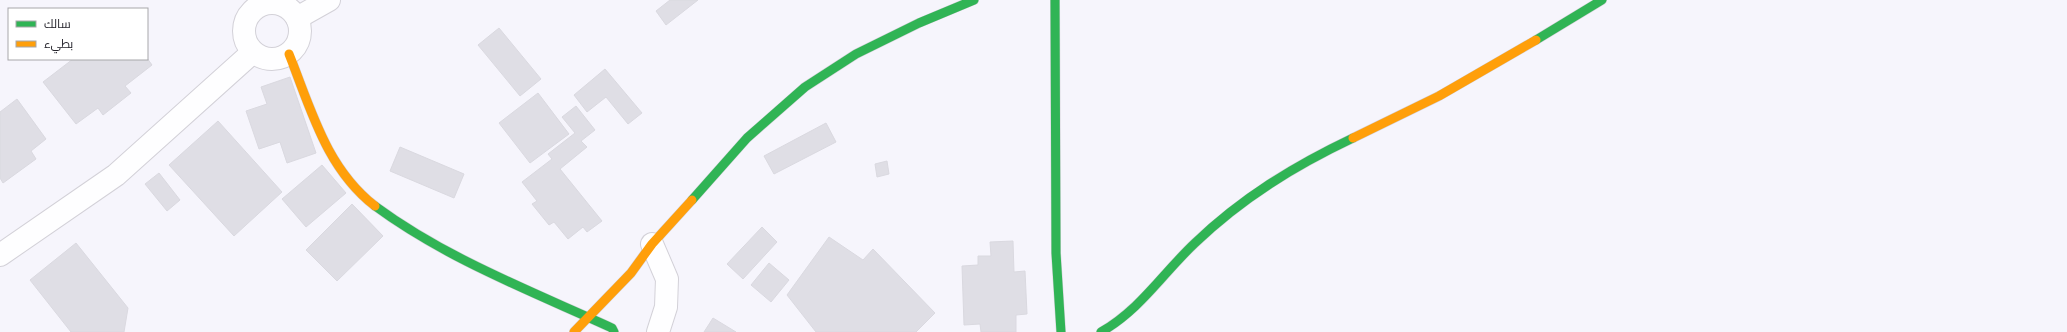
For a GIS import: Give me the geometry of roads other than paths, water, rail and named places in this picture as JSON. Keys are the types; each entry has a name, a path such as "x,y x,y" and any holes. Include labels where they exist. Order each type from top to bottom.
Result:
{"street":[{"path":"297,18 329,0"},
{"path":"574,332 587,317 632,273 652,244 747,138 805,87 856,54 919,23 974,0"},
{"path":"1054,0 1056,253 1061,332"},
{"path":"1101,332 1131,314 1176,263 1223,217 1259,189 1286,172 1415,109 1522,49 1602,0"},
{"path":"272,1 282,5 291,10 297,18 300,28 296,46 289,54 281,59 271,60 261,58 247,45 244,35 244,25 247,16 254,9 263,4 272,1"},
{"path":"0,255 116,175 253,52"},
{"path":"289,54 326,148 350,185 389,216 430,244 504,282 612,328 614,332"},
{"path":"652,244 668,279 666,307 658,332"}]}
